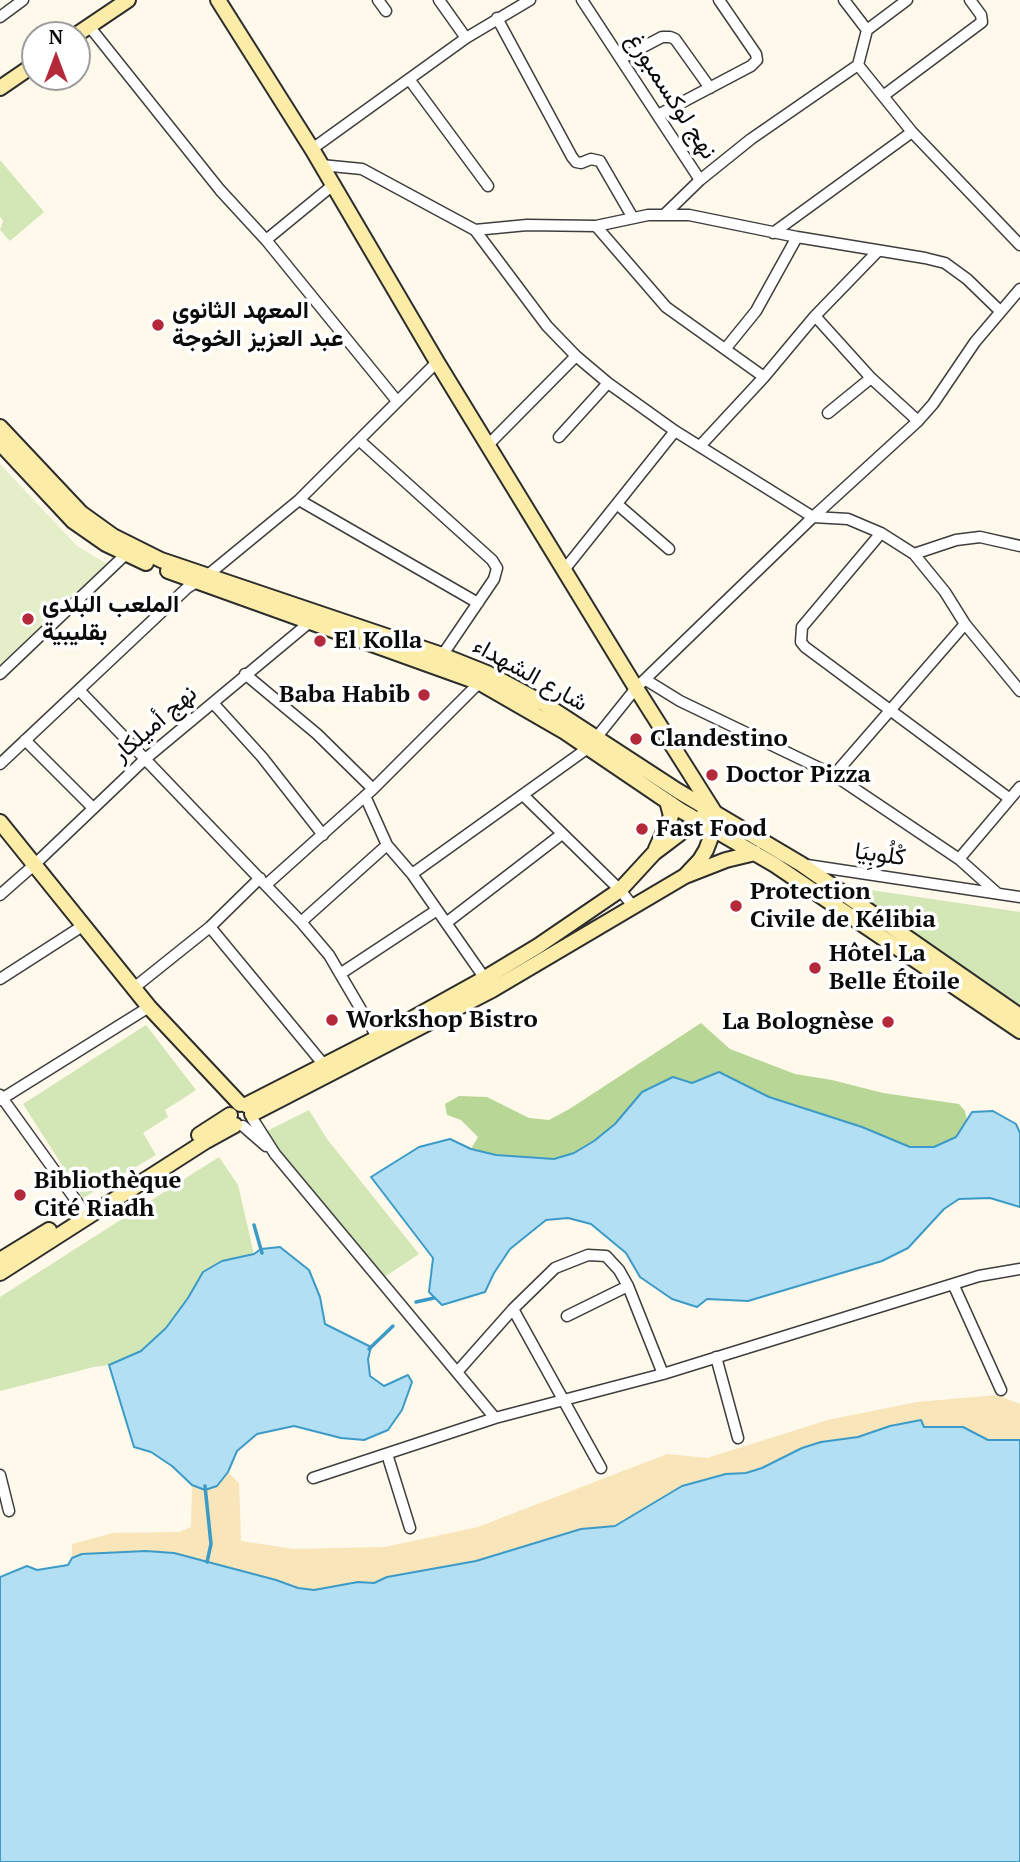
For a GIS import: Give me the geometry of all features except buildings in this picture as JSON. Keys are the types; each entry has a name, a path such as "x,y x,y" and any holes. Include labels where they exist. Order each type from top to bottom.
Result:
{"street":[{"path":"0,17 23,0"},
{"path":"218,0 312,149 437,362 564,570 641,684 714,829 775,865 1020,1031"},
{"path":"378,0 386,11"},
{"path":"439,0 466,38"},
{"path":"312,149 466,38 530,0"},
{"name":"نهج لوكسمبورغ","path":"582,0 700,180"},
{"path":"658,115 757,60 756,54 719,0"},
{"path":"844,0 867,30"},
{"path":"665,214 700,180 751,139 858,65 867,30 907,0"},
{"path":"883,96 982,22 981,15 970,0"},
{"path":"91,25 124,1"},
{"path":"498,19 572,157 581,163 591,159 600,161 633,218"},
{"path":"91,29 212,180 266,240 397,401"},
{"path":"621,58 662,37 670,37 675,39 710,88"},
{"path":"858,65 912,132 1020,245"},
{"path":"1,85 21,73"},
{"path":"410,79 488,186"},
{"path":"773,233 912,132"},
{"path":"321,165 362,169 475,230 519,290 576,356 608,383 675,431 813,517 848,519 881,533 914,554 945,592 965,624 1020,691"},
{"path":"266,240 333,185"},
{"path":"475,230 527,225 596,226 665,214 689,215 773,233 945,263 1003,306 1020,308"},
{"path":"596,226 666,307 764,377"},
{"path":"726,348 756,311 797,237"},
{"path":"700,446 764,377 815,316 878,251"},
{"path":"412,874 593,743 641,684 813,517 918,421 1003,306 1020,289"},
{"path":"815,316 870,378 918,421"},
{"path":"488,445 576,356"},
{"path":"0,764 202,578 299,500 437,362"},
{"path":"828,413 870,378"},
{"path":"559,437 608,383"},
{"name":"شارع الشهداء","path":"0,427 89,526 202,578 310,622 439,660"},
{"path":"564,570 675,431"},
{"path":"359,440 492,560 496,573 439,660"},
{"name":"شارع الشهداء","path":"0,443 49,497 125,555 202,578 439,660 543,703 568,728 707,814 801,864 1020,1016"},
{"path":"299,500 478,603"},
{"path":"617,504 669,549"},
{"path":"881,533 802,627 800,636 805,647 1010,799"},
{"path":"914,554 956,540 980,537 1020,546"},
{"path":"0,674 125,555"},
{"name":"نهج أميلكار","path":"0,895 144,760 310,622"},
{"path":"834,775 965,624"},
{"path":"245,674 317,734 373,789"},
{"path":"135,987 323,835 484,678"},
{"path":"641,684 834,775 959,859 997,894"},
{"path":"79,690 302,922 329,955 380,1042"},
{"path":"213,703 262,757 323,835"},
{"path":"25,740 93,808"},
{"name":"شارع الشهداء","path":"593,743 667,801 707,814"},
{"path":"959,859 1020,788"},
{"path":"523,795 632,905"},
{"path":"365,796 387,845 412,874 489,984"},
{"path":"654,853 671,816 667,801"},
{"path":"489,984 620,890 654,853 707,814"},
{"path":"0,822 149,1007 209,1073 241,1115 495,1418"},
{"path":"685,876 700,860 714,829"},
{"path":"446,923 562,834"},
{"path":"302,922 387,845"},
{"path":"241,1115 489,984 685,876 726,860 755,853"},
{"name":"كْلُوبِيَا","path":"775,865 801,864 1020,897"},
{"path":"340,974 438,911"},
{"path":"0,979 85,925"},
{"path":"210,927 324,1065"},
{"path":"86,1213 1,1098 149,1007"},
{"path":"0,1273 86,1213 241,1115 324,1065 380,1042"},
{"path":"0,1260 86,1213"},
{"path":"458,1371 513,1309 555,1269 588,1255 606,1256 619,1270 663,1374"},
{"path":"313,1478 495,1418 663,1374 821,1324 954,1286 979,1276 1020,1269"},
{"path":"567,1316 628,1286"},
{"path":"954,1286 1001,1390"},
{"path":"513,1309 601,1468"},
{"path":"716,1357 737,1438"},
{"path":"387,1454 410,1528"},
{"path":"0,1475 9,1511"}],"green space":[{"path":"0,160 44,212 10,241 0,230 3,221 0,216"},
{"name":"الملعب البلدي بقليبية","path":"0,464 77,546 112,567 0,672"},
{"path":"830,884 1020,912 1020,1014"},
{"path":"701,1023 730,1049 795,1074 883,1093 959,1104 965,1111 967,1120 956,1137 934,1147 910,1147 862,1127 769,1097 719,1072 692,1083 642,1091 615,1124 594,1141 574,1153 554,1159 496,1155 471,1149 478,1137 461,1120 447,1115 445,1104 459,1096 487,1097 529,1118 549,1120"},
{"path":"146,1025 196,1090 165,1110 168,1117 143,1133 156,1155 83,1198 23,1104"},
{"path":"309,1110 327,1139 419,1254 383,1278 265,1132"},
{"path":"219,1157 238,1185 254,1254 222,1261 203,1272 166,1328 141,1351 109,1365 0,1391 0,1297"}],"sand":[{"path":"997,1395 1020,1404 1020,1440 987,1440 963,1427 924,1427 920,1420 891,1426 858,1437 821,1442 802,1448 762,1468 746,1473 726,1474 667,1494 615,1526 581,1529 476,1561 387,1577 374,1583 358,1582 314,1590 298,1588 174,1553 82,1554 72,1558 72,1544 113,1533 179,1532 191,1527 192,1485 205,1490 216,1486 228,1472 239,1483 241,1541 294,1549 385,1547 478,1527 667,1454 707,1458 828,1420 917,1402"}],"water":[{"path":"719,1072 769,1097 862,1127 910,1147 934,1147 956,1137 972,1112 993,1111 1016,1124 1020,1133 1020,1207 990,1198 959,1199 944,1209 908,1248 882,1261 748,1301 707,1299 697,1307 672,1299 640,1277 626,1253 591,1224 568,1218 546,1220 510,1249 485,1292 442,1305 429,1292 433,1258 371,1177 419,1147 450,1139 471,1149 496,1155 554,1159 574,1153 615,1124 642,1092 673,1077 692,1083"},
{"path":"280,1247 309,1270 320,1297 325,1324 371,1347 368,1359 370,1376 384,1386 408,1375 412,1382 402,1410 388,1430 364,1440 341,1438 294,1426 257,1434 237,1451 228,1472 217,1486 205,1490 192,1485 172,1466 151,1452 134,1447 109,1365 141,1351 166,1328 203,1272 222,1261 254,1254 261,1249"},
{"path":"921,1420 924,1427 963,1427 988,1440 1020,1440 1020,1862 0,1862 0,1577 27,1566 37,1570 68,1565 72,1558 82,1554 146,1551 174,1553 298,1588 314,1590 358,1582 374,1583 387,1577 476,1561 581,1529 615,1526 682,1486 762,1468 802,1448 821,1442 858,1437 890,1426"}],"waterway":[{"path":"254,1225 262,1253"},
{"path":"416,1302 434,1298"},
{"path":"369,1349 393,1326"},
{"path":"205,1486 211,1544 207,1562"}],"place":[{"name":"المعهد الثانوي عبد العزيز الخوجة","path":"158,325"},
{"name":"الملعب البلدي بقليبية","path":"28,619"},
{"name":"El Kolla","path":"320,641"},
{"name":"Baba Habib","path":"424,695"},
{"name":"Clandestino","path":"636,739"},
{"name":"Doctor Pizza","path":"712,775"},
{"name":"Fast Food","path":"642,829"},
{"name":"Protection Civile de Kélibia","path":"736,906"},
{"name":"Hôtel La Belle Étoile","path":"815,968"},
{"name":"Workshop Bistro","path":"332,1020"},
{"name":"La Bolognèse","path":"888,1022"},
{"name":"Bibliothèque Cité Riadh","path":"20,1195"}]}
